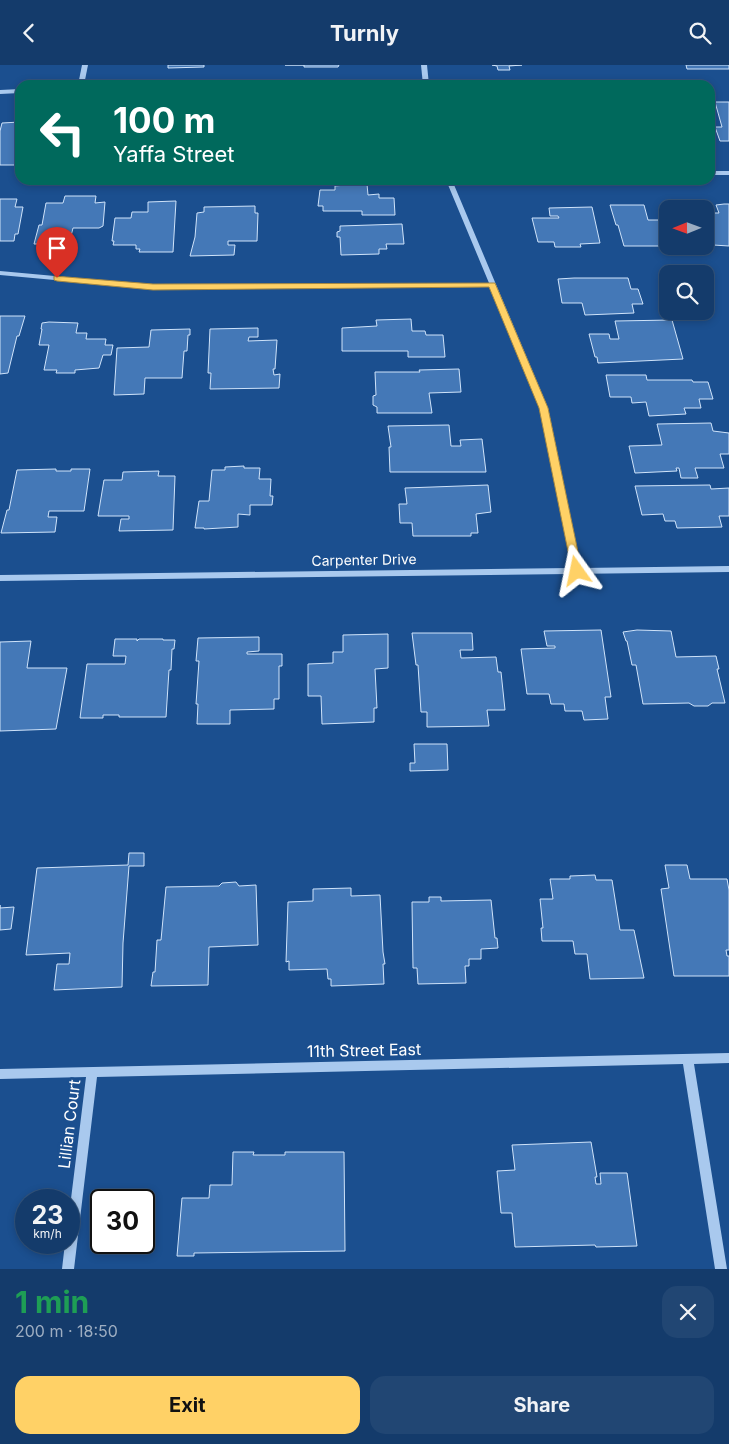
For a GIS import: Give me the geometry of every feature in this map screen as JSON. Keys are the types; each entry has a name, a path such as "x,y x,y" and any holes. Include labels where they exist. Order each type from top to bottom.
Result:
{"street":[{"path":"82,80 85,65"},
{"path":"424,65 426,80"},
{"path":"0,92 15,91"},
{"path":"715,173 729,173"},
{"path":"450,185 544,408 577,571"},
{"path":"0,273 153,287 492,285"},
{"name":"Carpenter Drive","path":"0,578 729,569"},
{"name":"11th Street East","path":"0,1074 729,1058"},
{"path":"688,1059 721,1269"},
{"name":"Lillian Court","path":"68,1269 92,1072"}],"building":[{"path":"168,65 204,65 204,67 168,68"},
{"path":"304,65 339,65 338,67 304,67"},
{"path":"492,65 522,65 509,66 510,70 498,70 497,66"},
{"path":"686,65 729,65 729,69 687,69"},
{"path":"715,102 729,102 729,141 720,141 715,127 722,127"},
{"path":"15,122 15,165 0,165 0,131 2,123"},
{"path":"367,185 368,195 379,194 379,198 394,198 395,215 362,215 362,211 323,211 323,206 318,206 320,190 335,190 335,186"},
{"path":"65,196 96,196 95,203 105,202 103,226 99,228 73,228 69,244 34,244 39,225 42,225 46,203 63,203"},
{"path":"0,199 17,199 15,207 23,207 18,234 15,234 14,241 0,241"},
{"path":"176,201 173,252 139,252 140,249 136,249 136,245 113,245 115,218 131,218 132,212 148,212 148,202"},
{"path":"729,204 729,246 714,245 714,213 719,213 716,205"},
{"path":"610,205 644,205 648,220 659,220 659,246 624,246 618,225 616,225"},
{"path":"255,206 255,213 258,213 257,241 228,241 228,245 235,245 234,255 190,256 195,237 197,213 204,212 204,207"},
{"path":"592,207 600,243 580,244 581,247 555,247 554,242 538,242 532,218 559,218 558,216 550,216 549,208"},
{"path":"402,224 404,244 386,244 387,249 379,249 379,254 341,255 340,237 337,237 340,226"},
{"path":"628,278 631,289 638,289 643,304 632,304 634,313 585,315 582,303 562,303 558,279"},
{"path":"0,316 25,316 19,336 17,336 8,373 0,374"},
{"path":"411,319 412,331 425,331 426,335 443,335 445,357 408,357 408,351 342,351 342,328 377,326 376,320"},
{"path":"672,320 683,359 598,363 589,334 609,334 610,339 619,339 615,321"},
{"path":"42,323 78,323 76,333 87,333 86,339 106,339 105,345 113,345 111,355 103,355 99,368 75,370 75,373 56,373 57,370 44,370 49,345 39,345"},
{"path":"258,328 258,337 249,337 248,341 277,340 275,369 273,369 274,375 280,374 279,388 210,389 211,373 208,373 210,329"},
{"path":"190,329 187,351 184,351 182,378 145,378 144,394 114,395 117,348 149,347 151,330"},
{"path":"459,369 461,392 429,393 432,413 377,413 377,407 373,405 373,396 376,395 375,372 420,372 419,370"},
{"path":"606,375 646,375 647,380 708,382 713,399 699,399 701,408 684,408 686,414 649,416 646,402 632,403 631,397 610,397"},
{"path":"711,423 713,431 729,433 729,454 720,454 724,468 695,468 698,478 681,478 679,468 676,468 677,471 635,473 629,446 662,445 657,424"},
{"path":"449,425 451,446 461,446 460,440 482,439 486,472 390,472 389,447 391,447 388,426"},
{"path":"244,466 244,468 260,468 259,479 271,479 270,496 273,496 272,505 250,505 250,515 238,514 238,527 195,528 199,501 209,501 212,470 225,470 225,467"},
{"path":"56,469 56,471 71,471 71,469 90,469 84,511 49,511 48,517 57,517 55,532 1,533 7,510 9,510 17,470"},
{"path":"159,471 158,476 175,476 173,530 119,531 121,519 129,519 129,516 98,516 104,480 122,480 123,472"},
{"path":"488,485 491,512 476,514 478,533 471,533 471,536 413,536 412,523 400,523 399,504 407,504 405,488"},
{"path":"710,485 711,489 729,488 729,516 719,516 722,527 677,528 675,521 665,521 663,514 642,515 635,486"},
{"path":"601,630 611,697 605,697 608,719 584,720 582,711 565,711 564,704 551,704 549,694 527,694 521,649 555,648 555,646 547,646 544,631"},
{"path":"637,630 671,631 676,657 716,656 725,703 712,703 708,706 694,706 689,703 643,704 636,665 632,665 623,632"},
{"path":"412,633 472,633 473,650 460,650 461,658 496,657 498,672 501,672 505,710 487,710 489,726 427,727 427,712 421,712 418,665 416,665"},
{"path":"388,634 388,668 375,669 377,708 374,708 374,722 322,724 321,696 308,696 308,664 333,663 333,652 343,652 343,635"},
{"path":"259,637 259,651 247,652 247,654 282,654 282,666 279,666 279,699 274,699 274,709 230,710 230,724 197,724 198,704 196,704 199,661 196,661 198,638"},
{"path":"115,639 137,639 137,641 139,639 175,640 174,649 172,649 171,670 169,670 166,717 103,715 103,718 80,718 87,664 125,664 126,656 113,656"},
{"path":"31,641 27,668 67,668 56,729 0,731 0,642"},
{"path":"414,744 447,744 448,770 410,771 410,763 415,763"},
{"path":"129,853 144,853 144,866 129,866 123,943 122,987 54,990 57,964 69,964 70,953 26,955 37,868 128,865"},
{"path":"665,865 687,865 690,879 727,879 729,890 729,950 726,950 727,956 729,956 729,976 674,976 661,889 669,888"},
{"path":"595,875 596,880 612,880 620,930 634,930 644,978 590,979 587,954 575,954 573,941 542,941 541,928 543,928 540,899 553,899 550,879 570,879 570,876"},
{"path":"236,882 239,886 256,885 258,945 209,947 208,985 151,986 153,972 155,972 157,940 161,940 166,887 219,886 222,883"},
{"path":"351,888 351,896 380,895 385,964 383,964 384,984 331,986 331,979 328,979 327,969 289,970 289,961 286,962 288,902 313,901 313,889"},
{"path":"429,897 441,897 441,901 491,900 495,938 497,938 498,948 481,949 481,959 469,959 469,966 465,966 466,983 418,984 417,968 413,968 412,902 429,902"},
{"path":"14,907 11,929 0,930 0,908"},
{"path":"591,1142 597,1177 595,1177 596,1184 601,1184 600,1173 627,1173 637,1246 515,1247 512,1213 501,1213 497,1171 515,1170 512,1145"},
{"path":"233,1152 254,1152 253,1155 285,1155 285,1152 344,1152 345,1251 194,1253 194,1256 177,1256 182,1198 209,1198 210,1185 232,1185"}],"route":[{"path":"57,278 153,287 492,285 544,408 577,571"}]}
